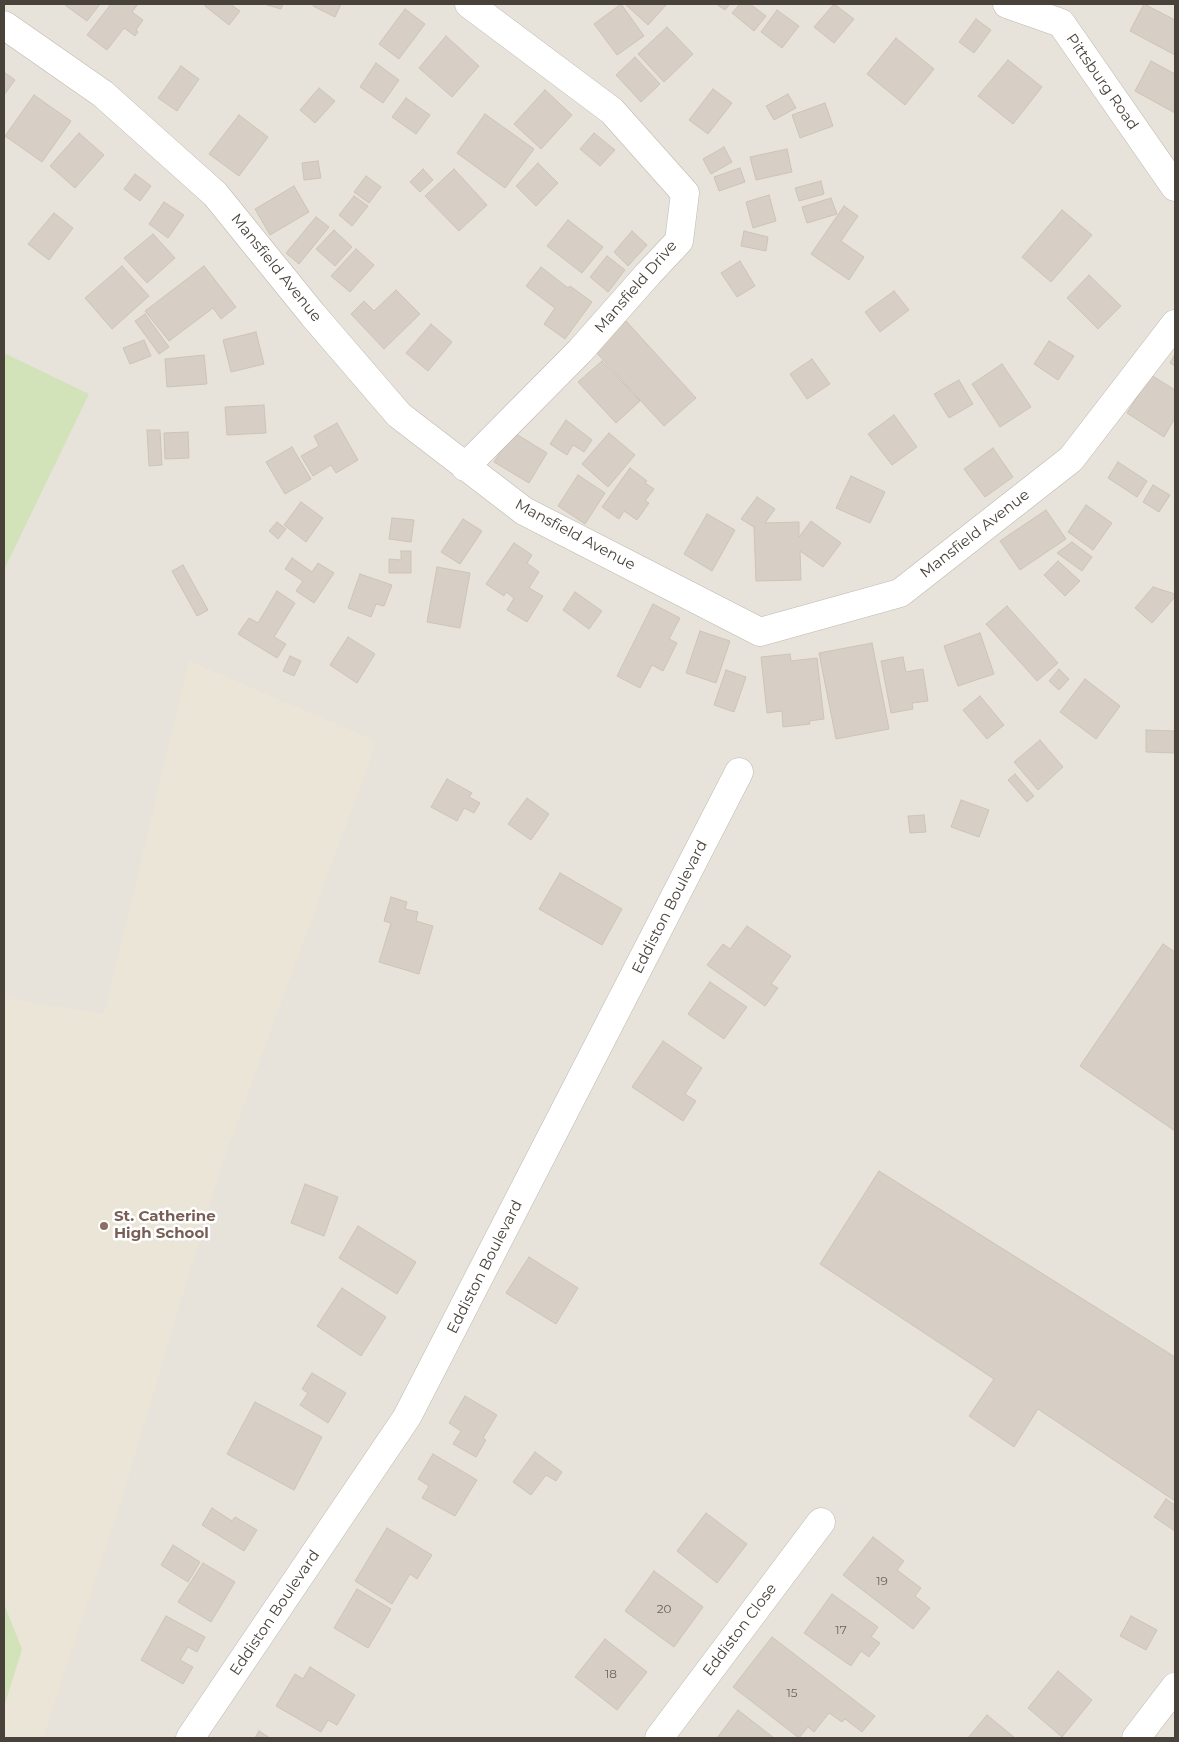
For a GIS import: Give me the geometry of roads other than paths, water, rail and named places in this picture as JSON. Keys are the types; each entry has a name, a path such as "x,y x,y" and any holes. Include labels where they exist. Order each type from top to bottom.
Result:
{"street":[{"name":"Mansfield Drive","path":"465,467 580,351 679,241 685,193 612,111 469,4"},
{"name":"Pittsburg Road","path":"1007,4 1061,23 1175,187"},
{"name":"Mansfield Avenue","path":"4,25 103,94 214,194 313,315 399,414 465,467 524,511 760,632 900,593 1072,459 1175,324"},
{"name":"Eddiston Boulevard","path":"190,1738 407,1417 739,772"},
{"name":"Eddiston Close","path":"659,1738 822,1522"},
{"path":"1136,1738 1175,1688"}],"place":[{"name":"St. Catherine High School","path":"104,1226"}]}
